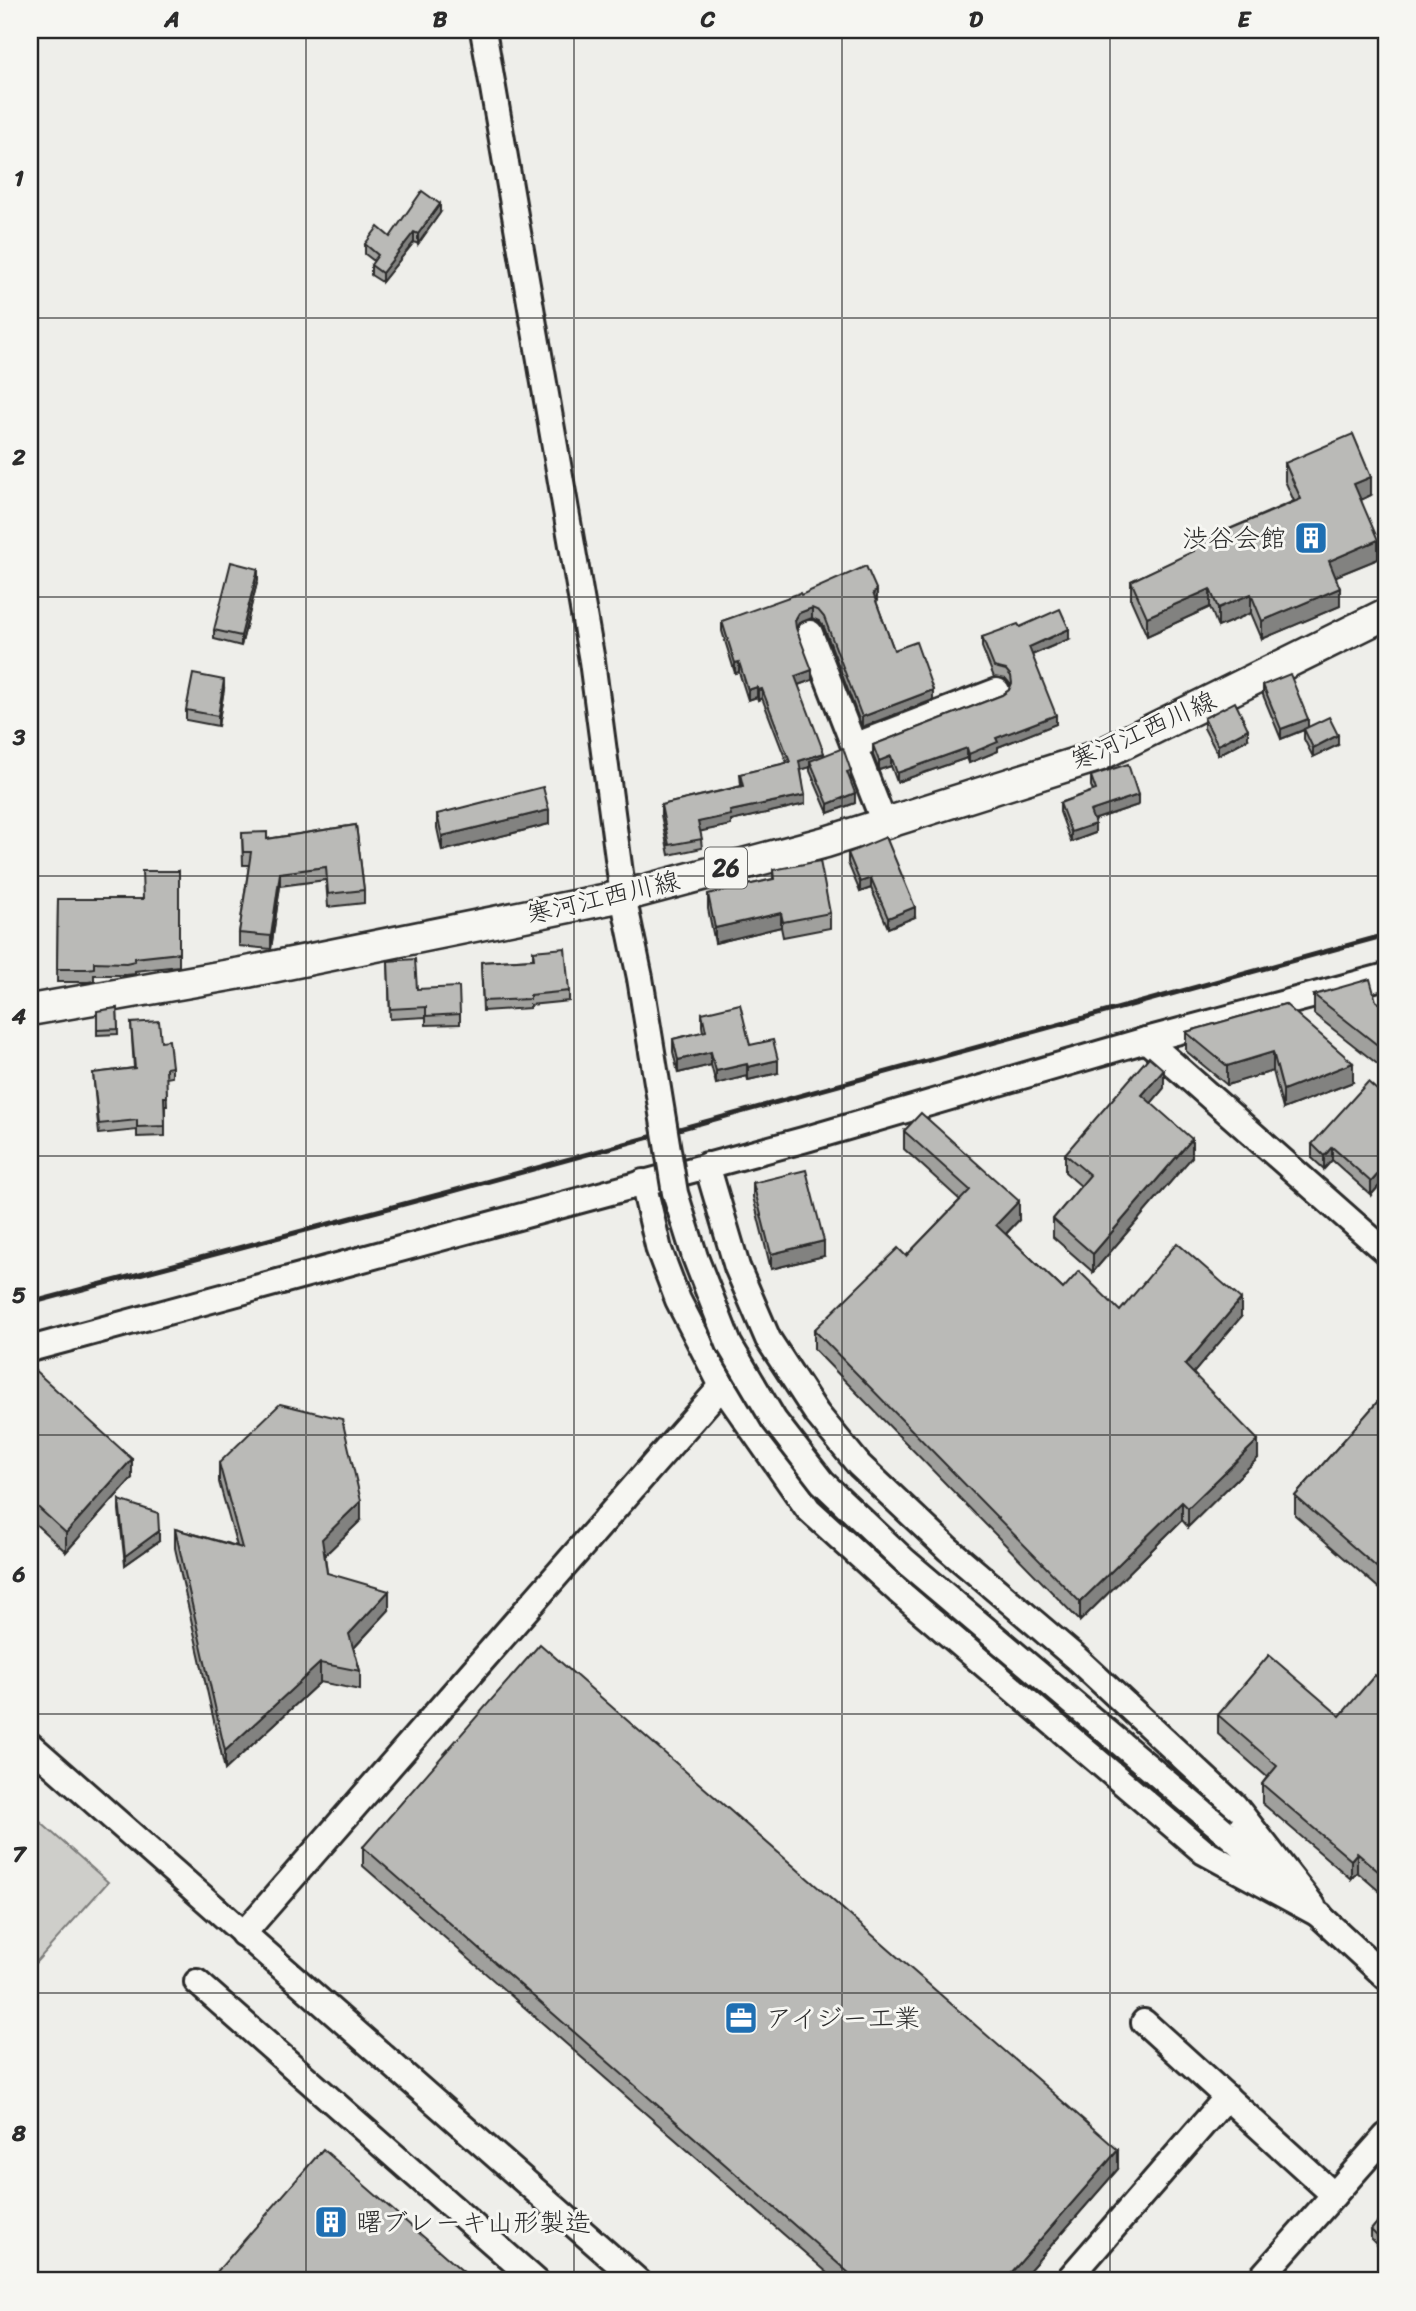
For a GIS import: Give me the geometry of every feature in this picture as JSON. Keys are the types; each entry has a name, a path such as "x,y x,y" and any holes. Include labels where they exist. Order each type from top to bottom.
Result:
{"main road":[{"name":"寒河江西川線","path":"30,1010 247,972 623,895 826,842 1098,756 1386,614"}],"street":[{"path":"484,30 592,661 623,895 640,978 675,1193 695,1257 729,1344 774,1420 822,1482 905,1561 1223,1830 1386,1977"},
{"path":"810,633 884,823"},
{"path":"854,746 996,691"},
{"path":"30,1349 830,1132 1146,1040 1386,976"},
{"path":"1146,1040 1386,1252"},
{"path":"707,1165 737,1267 768,1339 817,1413 859,1465 948,1549 1076,1658 1234,1805 1320,1915"},
{"path":"643,1182 659,1250 678,1300 722,1386 808,1509 898,1591 1204,1852 1320,1915"},
{"path":"243,1934 722,1386"},
{"path":"30,1745 638,2281"},
{"path":"197,1982 536,2281"},
{"path":"1144,2022 1334,2195"},
{"path":"1067,2281 1227,2097"},
{"path":"1258,2281 1386,2136"}],"shaded area":[{"path":"30,1813 108,1882 30,1969"}],"building":[{"path":"422,191 440,204 418,234 414,232 382,273 371,265 378,255 365,244 378,227 390,237"},
{"name":"渋谷会館","path":"1353,434 1371,477 1354,484 1378,540 1329,561 1340,588 1262,621 1251,594 1218,608 1210,589 1147,617 1131,581 1194,551 1192,545 1301,499 1285,463"},
{"path":"231,562 258,569 241,636 214,630"},
{"path":"866,566 877,591 873,593 894,650 916,642 933,690 862,717 824,617 812,608 799,613 795,620 796,628 812,670 795,676 824,753 799,761 805,795 730,811 731,815 698,822 702,839 669,845 661,805 743,786 740,774 790,762 762,689 758,690 757,687 748,690 739,662 735,663 722,621 800,593 801,595"},
{"path":"1060,609 1069,629 1029,647 1056,715 996,738 998,742 969,754 967,748 897,773 891,756 879,761 873,745 1009,690 1011,676 1006,670 994,667 982,637 1018,624 1020,627"},
{"path":"193,674 224,680 218,716 186,710"},
{"path":"1290,674 1308,719 1281,729 1263,685"},
{"path":"1235,702 1248,729 1218,745 1204,718"},
{"path":"1329,717 1338,735 1313,748 1304,729"},
{"path":"843,748 851,771 847,772 855,793 828,804 810,761"},
{"path":"1128,764 1138,795 1090,811 1095,824 1071,832 1060,803 1096,790 1091,776"},
{"path":"543,787 549,810 442,836 437,814"},
{"path":"356,825 364,890 328,894 326,867 280,873 271,936 239,933 251,852 243,852 242,833 267,832 267,839"},
{"path":"886,837 915,907 888,918 871,878 860,882 848,853"},
{"path":"820,861 830,913 783,922 781,913 715,928 708,894 774,879 773,870"},
{"path":"142,871 179,871 179,953 135,958 135,961 126,963 94,962 94,968 88,969 57,969 58,899 143,899"},
{"path":"565,948 569,991 530,995 530,999 483,1001 481,962 534,959 533,951"},
{"path":"415,959 417,989 459,987 460,1014 426,1016 426,1007 390,1009 388,961"},
{"path":"1370,979 1376,1001 1386,1008 1385,1051 1314,995"},
{"path":"740,1004 750,1045 773,1040 778,1060 716,1071 711,1052 678,1060 673,1039 706,1031 702,1013"},
{"path":"1285,1004 1353,1063 1283,1090 1273,1052 1227,1066 1186,1032"},
{"path":"117,1008 118,1029 97,1030 97,1011"},
{"path":"159,1021 161,1041 169,1040 172,1067 166,1068 165,1126 137,1127 137,1120 99,1124 93,1073 135,1068 131,1023"},
{"path":"1149,1057 1164,1070 1142,1095 1192,1139 1093,1254 1053,1219 1090,1175 1065,1154"},
{"path":"1368,1082 1386,1098 1386,1165 1371,1182 1332,1147 1324,1156 1312,1144"},
{"path":"921,1113 1019,1201 996,1225 1063,1289 1079,1271 1120,1311 1177,1243 1241,1299 1185,1365 1258,1440 1188,1508 1182,1502 1080,1602 814,1330 898,1248 906,1256 970,1190 904,1131"},
{"path":"806,1170 824,1241 771,1254 753,1183"},
{"path":"30,1366 132,1459 66,1533 30,1500"},
{"path":"1386,1392 1386,1565 1381,1571 1295,1496"},
{"path":"280,1404 342,1419 361,1501 322,1539 327,1573 389,1591 349,1634 360,1671 320,1663 225,1751 175,1529 242,1548 219,1463"},
{"path":"119,1500 158,1513 159,1531 125,1556"},
{"name":"アイジー工業","path":"540,1644 1118,2150 1004,2281 858,2281 363,1847"},
{"path":"1269,1655 1340,1716 1375,1675 1386,1685 1386,1878 1357,1853 1351,1860 1262,1784 1277,1766 1218,1715"},
{"name":"曙ブレーキ山形製造","path":"323,2149 474,2281 209,2281"},
{"path":"1386,2212 1386,2239 1383,2242 1371,2230"}],"railway":[{"path":"30,1303 453,1191 1386,935"}],"place":[{"name":"渋谷会館","path":"1311,538"},
{"name":"アイジー工業","path":"741,2018"},
{"name":"曙ブレーキ山形製造","path":"331,2222"}]}
